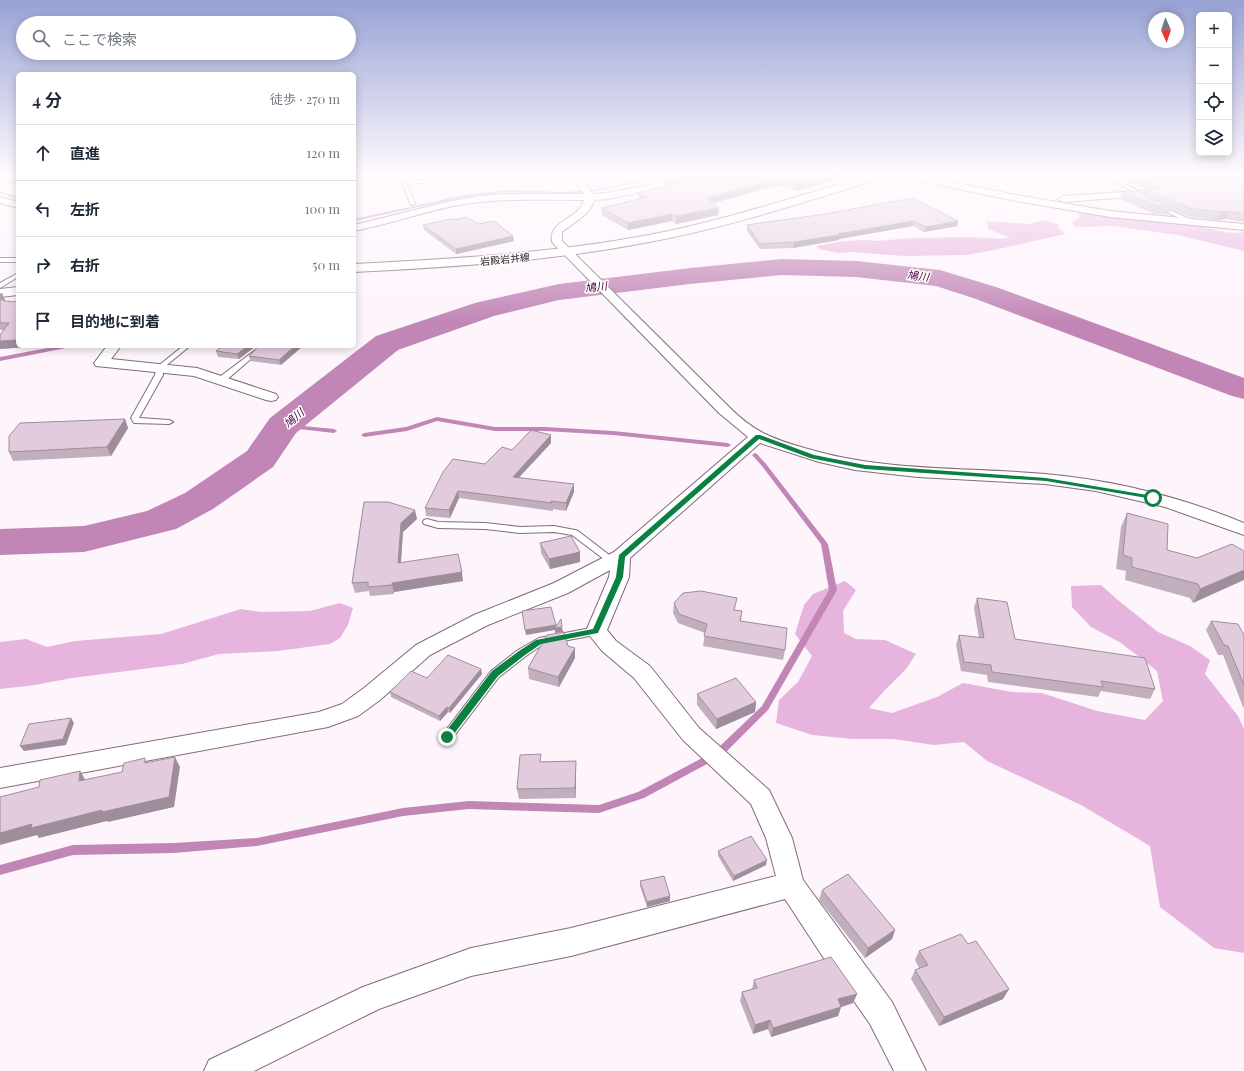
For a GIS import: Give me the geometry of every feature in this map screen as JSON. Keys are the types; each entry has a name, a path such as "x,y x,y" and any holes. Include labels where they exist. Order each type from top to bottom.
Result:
{"main road":[{"name":"岩殿岩井線","path":"356,268 466,262 567,252 667,234 711,224"},
{"path":"0,293 16,291"}],"street":[{"path":"356,228 371,224"},
{"path":"566,224 557,231 557,242 591,274 619,305 724,410 739,424 758,437 812,457 865,467 1046,480 1132,494 1179,505 1218,518 1244,529"},
{"path":"1209,224 1244,227"},
{"path":"112,348 100,363 160,367 197,372 271,397"},
{"path":"0,778 320,721 350,710 372,694 423,650 481,620 561,588 617,559 758,437"},
{"path":"617,559 619,577 596,631 609,646 642,672 691,734 760,797 779,838 791,885 831,944 881,1013 910,1071"},
{"path":"220,1071 373,997 471,962 571,942 791,885"}],"lane":[{"path":"0,260 16,260"},
{"path":"0,286 16,276"},
{"path":"169,422 137,421 135,418 159,375 160,367 184,348"},
{"path":"220,381 260,348"},
{"path":"427,522 438,525 485,526 520,530 554,529 575,533 617,559"},
{"path":"447,737 495,674 522,653 539,642 596,631"}],"shaded area":[{"path":"987,224 1058,224 1058,227 1065,234 966,255 905,256 852,252 839,253 819,249 816,246 843,241 877,241 912,238 972,237 1002,239 1009,237 988,229"},
{"path":"1072,224 1182,224 1232,233 1244,232 1244,251 1178,235 1113,226 1076,227"},
{"path":"845,581 856,590 843,611 844,633 856,639 885,640 916,654 906,669 869,708 892,713 937,697 963,683 1012,692 1042,693 1097,711 1145,720 1163,701 1157,671 1121,643 1091,627 1072,607 1071,586 1101,585 1158,632 1190,646 1210,660 1205,674 1238,716 1244,729 1244,953 1214,948 1160,907 1150,846 1081,805 987,761 964,742 934,745 893,739 852,739 812,735 776,723 779,700 798,682 812,656 795,634 804,605 813,594"},
{"path":"340,603 353,608 348,625 340,638 330,644 278,651 219,654 182,664 0,689 0,642 26,639 47,647 75,641 161,634 241,609 261,612 310,611"}],"building":[{"path":"498,224 513,236 456,249 423,225"},
{"path":"897,224 794,242 760,244 747,225"},
{"path":"920,224 942,224 926,227"},
{"path":"0,300 10,301 9,302 16,301 16,340 0,341 0,335 9,323 0,323"},
{"path":"220,348 245,348 237,354 216,351"},
{"path":"257,348 293,348 279,360 249,356"},
{"path":"125,419 107,447 9,452 9,436 20,423"},
{"path":"531,430 551,435 513,477 574,484 566,503 551,501 552,503 458,491 449,510 425,508 443,472 453,459 485,464 502,447 512,450"},
{"path":"364,502 388,502 415,510 401,523 398,563 458,554 462,572 392,583 392,585 368,587 368,582 352,583"},
{"path":"1127,513 1168,524 1167,550 1197,558 1232,544 1244,551 1244,570 1200,589 1198,584 1132,567 1132,558 1123,555"},
{"path":"571,536 580,552 549,559 540,543"},
{"path":"701,591 737,598 734,610 742,611 740,621 787,628 785,650 704,636 707,624 679,614 674,603 683,593"},
{"path":"977,598 1007,602 1015,639 1145,658 1155,689 1101,681 1103,687 992,672 991,665 964,662 959,635 984,638"},
{"path":"551,607 556,625 525,630 522,611"},
{"path":"561,619 562,627 555,628"},
{"path":"1211,621 1238,624 1244,635 1244,685 1228,646 1224,645"},
{"path":"564,632 568,646 575,648 558,677 528,668 547,635"},
{"path":"448,655 481,669 449,708 447,707 439,716 390,692 411,671 427,678"},
{"path":"736,678 756,702 717,719 697,694"},
{"path":"71,718 63,739 20,746 29,724"},
{"path":"541,754 540,762 576,761 575,788 517,789 520,755"},
{"path":"175,757 169,797 102,812 102,810 31,828 32,824 0,833 0,797 39,787 40,780 80,771 79,781 122,772 124,763 145,758 145,763"},
{"path":"751,836 767,860 734,876 718,851"},
{"path":"848,874 895,930 868,948 822,890"},
{"path":"664,876 670,896 647,902 640,881"},
{"path":"961,934 968,944 976,941 1009,989 944,1017 915,970 928,965 919,951"},
{"path":"831,957 857,994 838,999 841,1007 773,1028 770,1020 755,1025 742,992 757,988 754,980"}],"waterway":[{"name":"鳩川","path":"0,542 84,539 161,520 199,501 260,459 283,426 387,343 485,309 559,292 690,276 781,267 856,269 940,278 986,293 1244,389"},
{"path":"0,359 56,348"},
{"path":"364,435 407,429 437,419 495,429 545,429 613,433 728,445"},
{"path":"283,426 334,431"},
{"path":"723,749 765,708 833,590 824,544 755,455"},
{"path":"0,870 73,850 174,848 257,842 403,812 469,805 599,809 641,795 704,761"}],"route":[{"path":"447,737 495,674 522,653 539,642 596,631 619,577 621,556 758,437 812,457 865,467 1046,480 1104,488 1153,498"}]}
